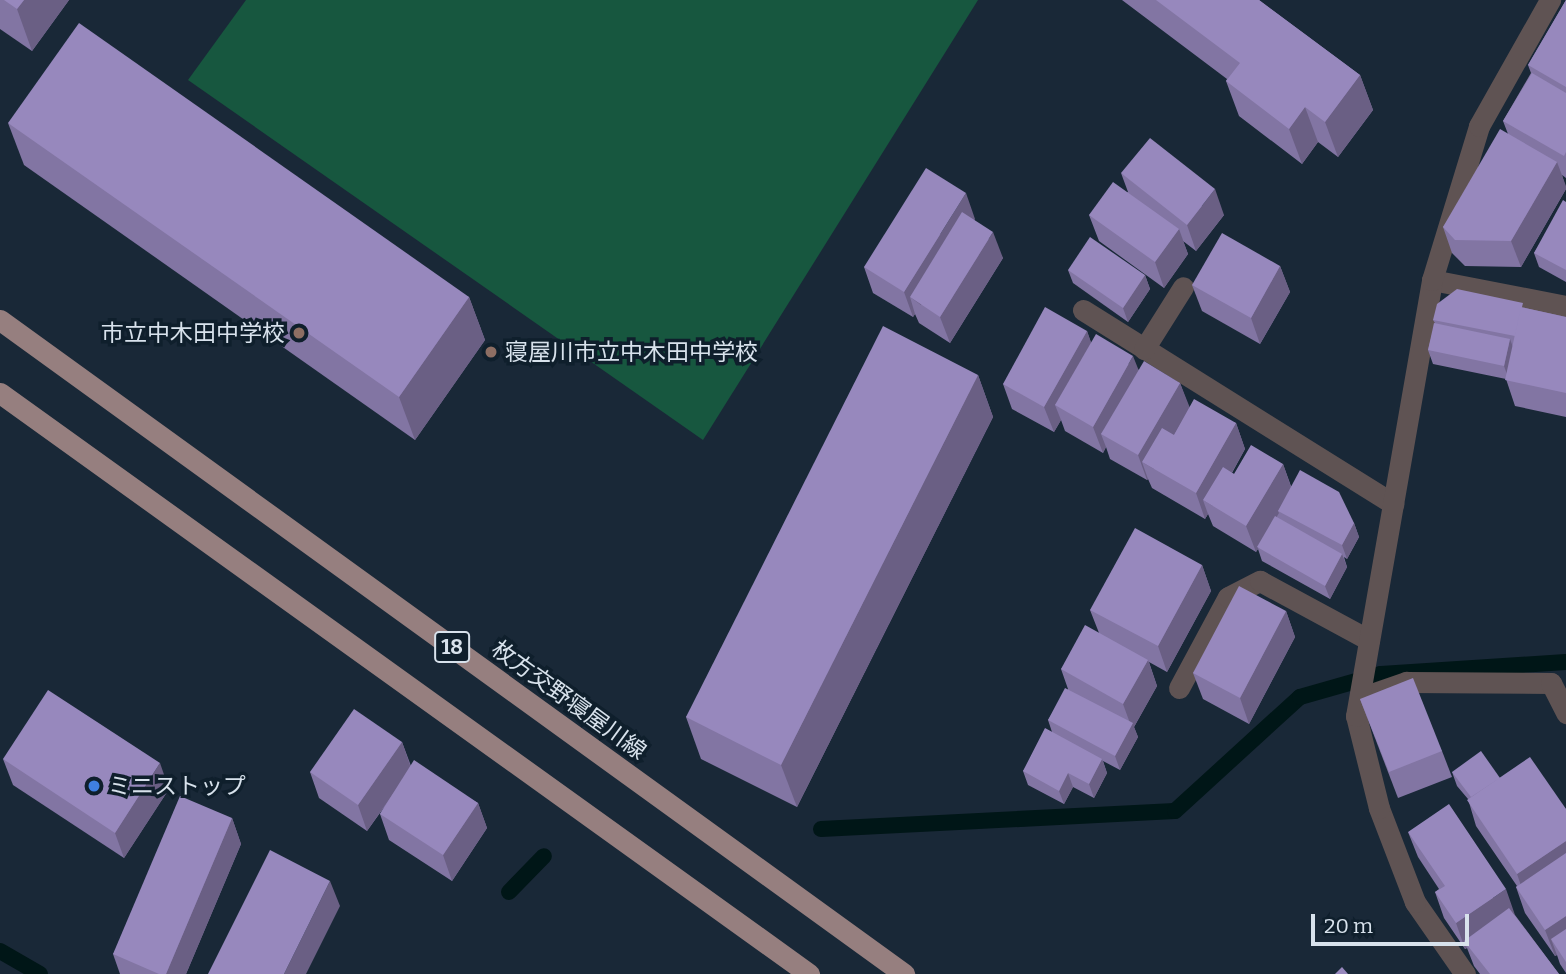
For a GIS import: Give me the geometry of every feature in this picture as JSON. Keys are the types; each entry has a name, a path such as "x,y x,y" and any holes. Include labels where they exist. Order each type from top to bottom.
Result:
{"main road":[{"name":"枚方交野寝屋川線","path":"0,320 904,974"},
{"name":"18","path":"0,393 809,974"}],"street":[{"path":"1465,974 1415,902 1380,808 1356,716 1432,280 1479,125 1550,0"},
{"path":"1432,280 1566,306"},
{"path":"1144,349 1183,287"},
{"path":"1083,310 1393,504"},
{"path":"1179,688 1228,597 1260,581 1370,640"},
{"path":"1362,684 1551,683 1566,713"}],"green space":[{"path":"246,0 978,0 703,440 188,80"}],"building":[{"path":"4,0 24,0 17,9"},
{"path":"1156,0 1259,0 1360,75 1325,122 1305,107 1289,129 1226,81 1240,63"},
{"path":"1566,0 1566,87 1528,65"},
{"path":"79,23 469,297 399,397 8,123"},
{"path":"1532,73 1566,93 1564,156 1503,121"},
{"path":"1500,129 1557,162 1511,241 1455,240 1443,227"},
{"path":"1150,138 1215,189 1187,225 1121,173"},
{"path":"926,168 966,193 904,292 864,267"},
{"path":"1113,182 1179,229 1155,262 1089,215"},
{"path":"1563,200 1566,202 1566,270 1534,253"},
{"path":"962,212 993,232 940,317 910,297"},
{"path":"1222,233 1280,266 1251,318 1192,285"},
{"path":"1090,237 1145,275 1123,308 1068,270"},
{"path":"1457,289 1523,303 1515,336 1433,320 1437,304"},
{"path":"1045,307 1087,331 1044,407 1003,384"},
{"path":"1521,307 1566,317 1566,393 1505,380"},
{"path":"1434,323 1510,339 1504,366 1428,350"},
{"path":"883,326 978,375 781,765 686,717"},
{"path":"1096,334 1133,356 1093,427 1055,405"},
{"path":"1144,361 1180,383 1138,455 1101,434"},
{"path":"1194,399 1236,423 1196,493 1142,462 1162,428 1174,435"},
{"path":"1251,445 1283,464 1246,526 1203,500 1223,467 1234,474"},
{"path":"1300,470 1339,492 1354,523 1342,545 1278,511"},
{"path":"1275,516 1342,554 1325,586 1257,547"},
{"path":"1135,528 1202,565 1158,646 1090,610"},
{"path":"1239,586 1286,611 1240,698 1193,673"},
{"path":"1085,625 1148,660 1123,704 1061,669"},
{"path":"1413,678 1442,751 1389,772 1360,699"},
{"path":"1065,688 1133,723 1115,756 1048,720"},
{"path":"48,690 160,763 115,833 3,759"},
{"path":"354,709 402,742 358,805 310,772"},
{"path":"1045,728 1102,759 1089,784 1068,773 1059,791 1023,771"},
{"path":"1481,751 1500,778 1471,797 1452,772"},
{"path":"1530,757 1566,809 1566,841 1517,874 1467,800"},
{"path":"414,760 478,803 443,855 380,814"},
{"path":"180,796 232,818 166,974 159,974 113,954"},
{"path":"1449,804 1506,889 1456,923 1435,892 1445,886 1408,832"},
{"path":"270,850 330,881 284,974 208,974"},
{"path":"1566,853 1566,916 1545,930 1516,887"},
{"path":"1509,908 1559,974 1490,974 1464,941"},
{"path":"1566,929 1566,962 1551,939"},
{"path":"1342,967 1348,974 1335,974"}],"waterway":[{"path":"821,829 1175,811 1300,697 1381,674 1566,662"},
{"path":"509,892 544,856"},
{"path":"0,951 40,974"}],"place":[{"name":"市立中木田中学校","path":"299,333"},
{"name":"寝屋川市立中木田中学校","path":"491,352"},
{"name":"ミニストップ","path":"94,786"}]}
